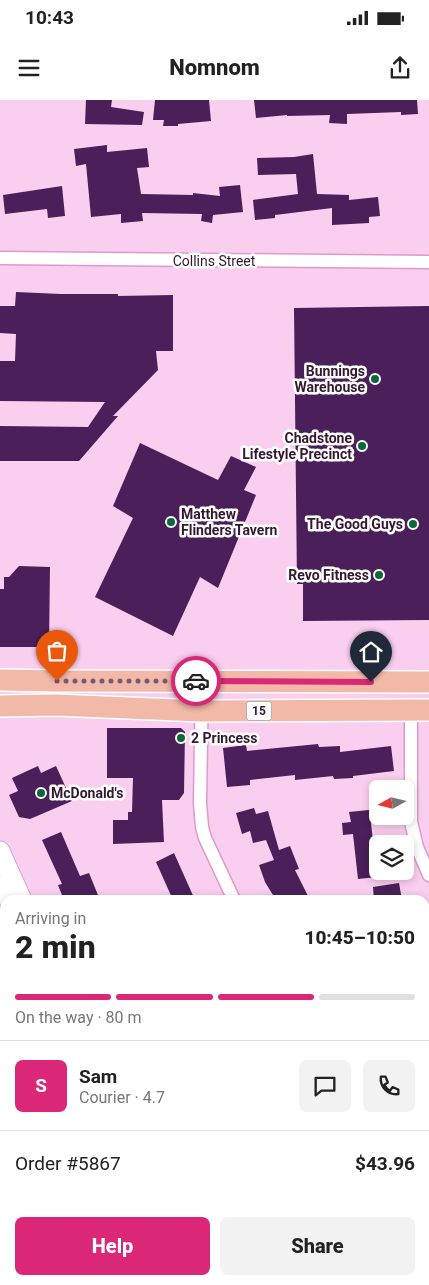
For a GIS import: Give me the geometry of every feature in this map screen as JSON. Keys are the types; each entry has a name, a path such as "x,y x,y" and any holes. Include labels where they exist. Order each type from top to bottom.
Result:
{"highway":[{"name":"15","path":"0,680 429,682"},
{"name":"15","path":"0,706 201,711 420,710"}],"main road":[{"path":"0,852 20,895"}],"street":[{"name":"Collins Street","path":"0,258 429,262"},
{"path":"202,681 200,803 202,827 205,838 232,895"},
{"path":"420,710 411,822 417,847 429,875"}],"building":[{"path":"86,100 112,100 111,107 144,112 142,125 85,124"},
{"path":"155,100 209,100 211,121 178,124 178,126 163,126 164,120 153,120"},
{"path":"254,100 417,100 418,114 401,115 401,112 347,114 347,124 329,123 330,115 287,115 256,118"},
{"path":"107,145 107,152 147,148 149,167 137,168 141,194 193,195 193,193 220,196 219,187 240,185 243,212 213,215 212,223 201,221 202,214 142,213 143,221 121,223 121,214 91,217 86,164 76,166 74,149"},
{"path":"313,154 317,194 349,195 349,200 378,197 380,216 369,217 369,223 332,225 332,208 275,215 275,218 255,220 253,200 298,194 296,174 258,175 257,158 294,157"},
{"path":"62,186 65,216 48,218 47,209 5,214 3,195"},
{"path":"16,292 118,294 118,296 173,295 173,351 156,351 158,370 113,416 118,416 79,461 0,461 0,426 88,427 105,402 0,401 0,361 15,361 16,334 0,333 0,306 15,306"},
{"name":"Chadstone Lifestyle Precinct","path":"429,306 429,620 303,621 303,584 297,584 294,308"},
{"path":"140,443 218,480 231,456 256,467 244,490 256,495 218,588 200,577 173,636 95,597 133,518 113,506"},
{"path":"19,566 50,567 49,647 0,647 0,589 4,589 4,577 9,577"},
{"path":"107,728 181,728 185,732 184,793 179,800 162,800 164,842 113,844 113,820 128,820 128,812 132,812 133,778 107,778"},
{"path":"318,744 319,747 340,746 340,752 391,746 394,771 353,776 353,778 334,779 333,776 295,780 295,775 250,780 250,785 227,787 223,748 246,745 247,751"},
{"name":"McDonald's","path":"38,766 41,773 56,766 72,801 30,819 19,817 9,795 18,791 12,778"},
{"path":"254,808 256,814 268,811 279,850 290,846 299,869 295,870 308,895 273,895 265,882 259,865 274,860 266,840 253,843 250,831 242,834 236,813"},
{"path":"369,810 369,825 371,825 372,835 369,835 369,878 358,879 353,834 343,835 342,823 351,822 349,812"},
{"path":"61,832 80,876 89,873 98,895 62,895 58,885 62,884 42,840"},
{"path":"174,853 193,895 171,895 156,862"},
{"path":"399,883 401,895 374,895 373,887"}],"way so far":[{"path":"57,681 196,681"}],"place":[{"name":"Bunnings Warehouse","path":"375,379"},
{"name":"Chadstone Lifestyle Precinct","path":"362,446"},
{"name":"Matthew Flinders Tavern","path":"171,522"},
{"name":"The Good Guys","path":"413,524"},
{"name":"Revo Fitness","path":"379,575"},
{"name":"2 Princess","path":"181,738"},
{"name":"McDonald's","path":"41,793"}],"route":[{"path":"196,681 371,682"}]}
